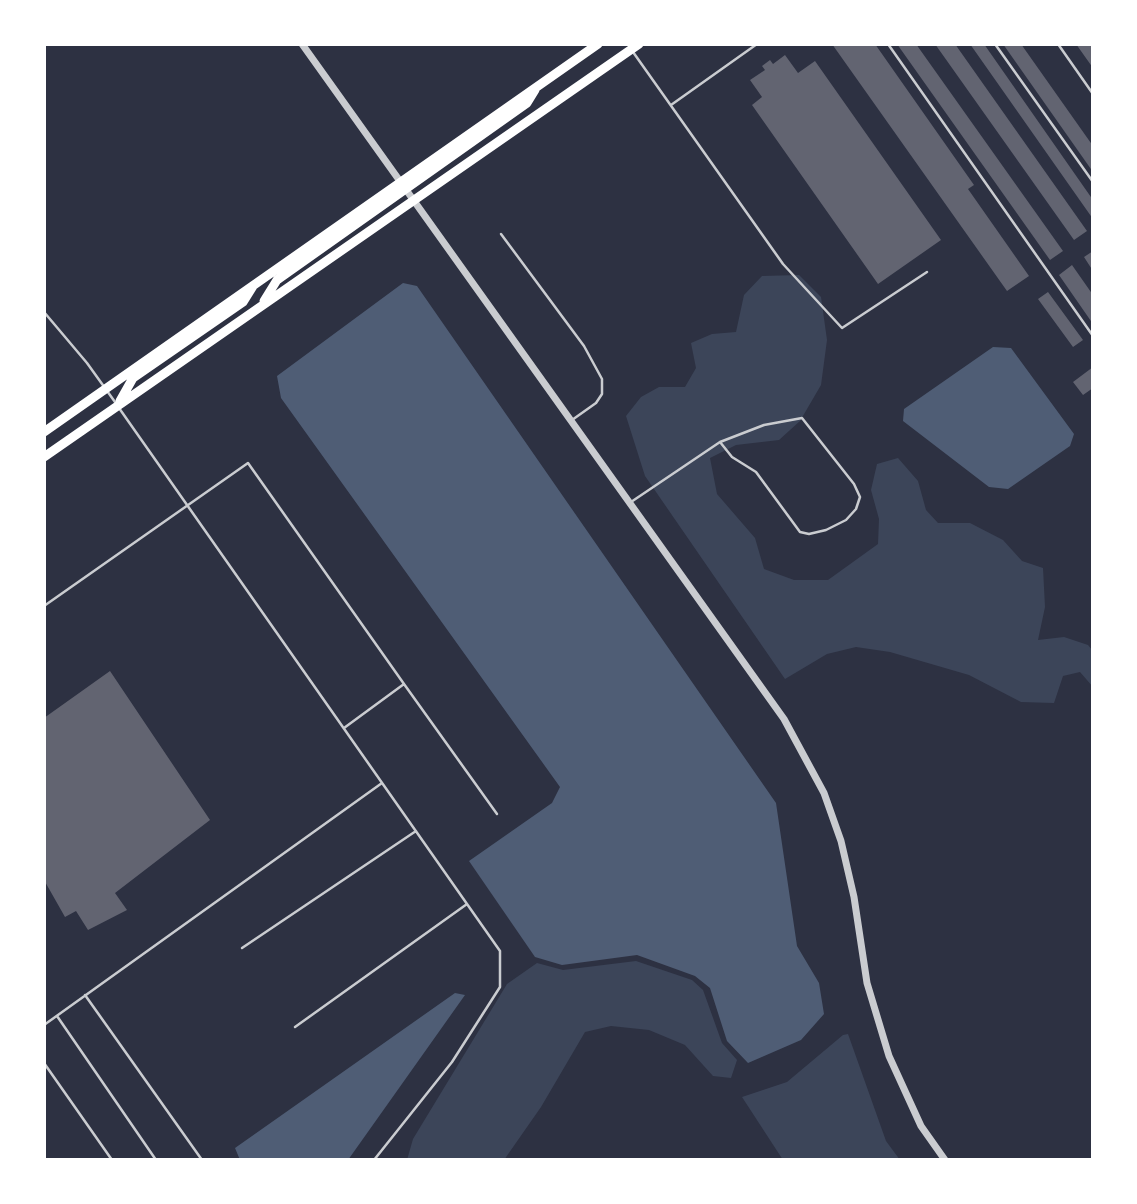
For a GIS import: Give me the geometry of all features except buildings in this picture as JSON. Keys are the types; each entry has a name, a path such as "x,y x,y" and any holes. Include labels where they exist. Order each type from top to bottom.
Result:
{"main road":[{"path":"44,432 598,44"},
{"path":"44,457 633,46"},
{"path":"261,305 277,280 527,103 538,86"},
{"path":"117,405 133,379 243,302 256,282"}],"street":[{"path":"302,44 631,502 783,719 824,793 841,841 854,898 867,984 889,1056 920,1126 945,1160"}],"lane":[{"path":"671,105 757,44"},
{"path":"888,44 1093,336"},
{"path":"995,44 1093,183"},
{"path":"1058,44 1093,94"},
{"path":"633,46 671,105 783,264 842,328 927,272"},
{"path":"501,234 584,346 602,379 602,394 572,420"},
{"path":"44,312 105,387 500,951 500,987 452,1062 374,1160"},
{"path":"631,502 720,442 764,425 802,418 853,484 860,498 856,509 846,520 825,530 809,534 800,532 756,472 733,457 720,442"},
{"path":"44,606 248,463 497,814"},
{"path":"344,728 404,684"},
{"path":"44,1024 382,783"},
{"path":"242,947 416,831"},
{"path":"295,1027 467,904"},
{"path":"85,995 202,1160"},
{"path":"57,1015 156,1160"},
{"path":"44,1063 112,1160"}],"shaded area":[{"path":"799,275 821,297 827,340 821,385 800,421 779,440 736,445 710,458 717,494 755,538 764,569 794,580 828,580 878,544 879,519 871,490 877,464 898,458 918,481 926,510 938,523 970,523 1003,540 1022,561 1043,568 1045,607 1038,640 1064,637 1088,645 1093,651 1093,687 1080,672 1063,676 1054,703 1021,702 969,675 890,652 856,647 827,654 785,679 645,476 626,416 641,397 659,387 685,387 696,368 691,343 712,334 736,332 744,295 762,276"},
{"path":"403,283 417,286 776,803 797,946 819,983 824,1014 801,1040 748,1063 727,1041 710,988 695,976 637,955 562,965 535,957 469,861 552,803 560,787 281,398 277,376"},
{"path":"993,347 1011,348 1074,434 1070,446 1008,489 989,487 903,421 904,409"},
{"path":"636,961 692,980 703,990 722,1043 737,1060 731,1078 713,1076 685,1045 649,1030 611,1026 585,1032 541,1107 504,1160 407,1160 413,1139 507,984 537,963 563,970"},
{"path":"455,993 465,995 348,1160 240,1160 235,1148"},
{"path":"848,1034 886,1141 900,1160 783,1160 742,1097 787,1082 843,1035"}]}
